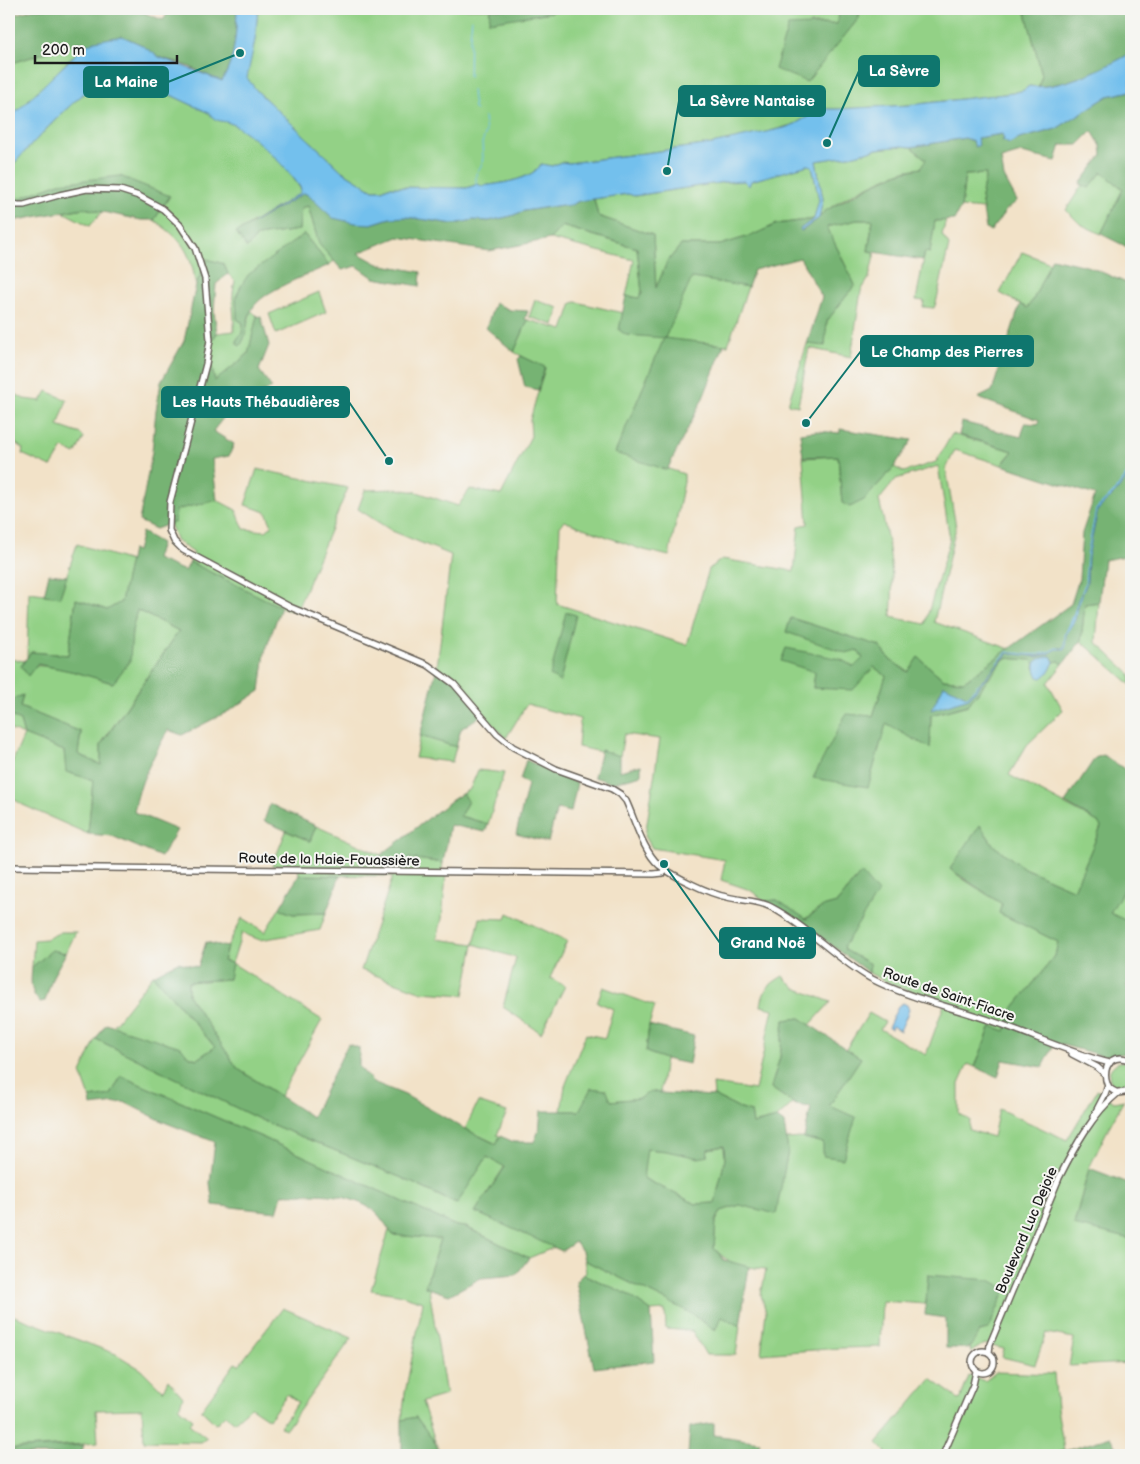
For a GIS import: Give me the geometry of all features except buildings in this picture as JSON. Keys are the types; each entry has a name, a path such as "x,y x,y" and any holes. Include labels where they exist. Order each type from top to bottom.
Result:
{"main road":[{"name":"Route de Saint-Fiacre","path":"9,205 24,205 87,189 120,190 139,196 163,209 180,225 195,248 204,272 209,310 210,340 170,502 168,525 172,538 183,550 290,607 415,659 436,670 454,684 497,734 513,747 556,769 609,788 620,794 626,801 650,853 658,864 666,870 720,896 770,906 854,967 884,984 1110,1063"},
{"path":"650,873 658,864"},
{"name":"Route de la Haie-Fouassière","path":"9,867 650,873 660,873 666,870"},
{"name":"Route de Saint-Fiacre","path":"1058,1046 1097,1067 1105,1074"},
{"path":"1131,1054 1110,1063 1105,1074 1111,1089 1119,1092 1131,1090"},
{"path":"1125,1058 1131,1061"},
{"name":"Boulevard Luc Dejoie","path":"989,1353 990,1344 1059,1178 1105,1094 1108,1084"},
{"name":"Boulevard Luc Dejoie","path":"1087,1128 1119,1092"},
{"name":"Boulevard Luc Dejoie","path":"982,1351 990,1344"},
{"path":"982,1351 989,1353 994,1359 994,1364 989,1371 982,1373 976,1371 972,1366 972,1360 976,1353 982,1351"},
{"path":"943,1455 973,1385 976,1371"},
{"path":"973,1385 982,1373"}],"green space":[{"path":"34,9 134,9 163,20 171,9 237,9 235,37 230,64 222,81 220,81 188,66 159,57 140,44 122,36 89,44 79,42 9,64 9,16"},
{"path":"258,9 490,9 489,21 552,12 560,9 840,9 838,24 810,24 806,82 859,18 859,9 1025,9 1042,75 1038,87 1029,86 1024,90 1013,93 910,105 821,109 795,124 760,134 712,144 569,163 561,162 552,166 541,164 531,174 496,184 481,186 478,184 467,188 388,187 382,190 373,190 342,171 257,91 246,78 255,40"},
{"path":"490,9 560,9 552,12 489,22"},
{"path":"840,9 859,9 859,18 807,82 775,69 788,26 837,24"},
{"path":"1025,9 1131,9 1131,53 1110,65 1086,75 1062,83 1038,87 1042,75"},
{"path":"79,42 89,44 84,46 9,119 9,64"},
{"path":"118,68 128,70 160,90 209,113 217,119 242,129 271,153 295,181 301,190 300,193 236,233 247,248 257,236 299,230 301,208 308,206 319,244 334,261 329,265 304,234 241,286 236,297 237,319 243,323 242,333 246,329 251,310 257,316 248,354 215,382 207,348 217,333 234,331 233,301 235,281 228,274 224,264 207,259 196,285 191,262 183,246 172,234 154,220 169,197 59,183 14,201 9,198 9,169 74,102"},
{"path":"1131,90 1131,249 1101,234 1123,189 1102,172 1089,188 1080,184 1102,155 1101,146 1092,131 1078,145 1061,145 1056,161 1021,153 1001,159 1004,177 1017,201 1006,210 991,231 986,229 981,197 986,174 965,175 961,207 954,220 935,221 930,253 925,252 923,260 868,251 873,220 857,220 827,227 855,285 827,321 825,346 807,344 822,297 800,258 754,270 748,287 692,278 665,338 626,335 619,330 626,296 639,298 642,292 637,248 562,226 550,239 489,251 398,237 358,253 378,264 421,272 420,286 374,278 357,266 342,270 319,244 308,206 301,208 299,230 257,236 247,248 236,233 304,193 371,224 390,218 406,217 454,224 473,220 489,221 524,211 562,205 567,207 579,201 594,199 598,216 653,235 656,288 667,262 681,245 720,245 753,235 777,224 814,219 800,229 802,231 825,211 873,184 902,172 921,168 926,159 911,147 965,138 974,141 975,146 976,138 1003,134 1004,140 1009,144 1019,139 1056,129 1108,96"},
{"path":"902,146 911,147 926,159 921,168 901,172 869,185 834,205 819,218 823,199 816,161"},
{"path":"808,165 812,166 819,200 814,219 777,224 753,235 720,245 681,245 667,262 656,289 653,235 598,216 594,199 628,194 635,196 725,182 751,181"},
{"path":"1102,172 1123,189 1101,234 1080,224 1066,210 1082,185 1089,188"},
{"path":"986,174 981,197 983,209 961,207 965,175"},
{"path":"120,176 170,196 154,220 141,220 84,208 12,221 9,224 9,198 15,200 59,183"},
{"path":"84,208 102,212 90,226 63,212"},
{"path":"857,220 873,220 868,251 875,252 869,278 861,291 851,357 809,348 798,406 788,404 807,344 825,345 827,321 855,285 827,227"},
{"path":"946,220 942,235 949,245 936,303 934,308 923,307 924,301 916,300 925,252 930,252 935,221"},
{"path":"561,226 637,248 642,292 640,298 626,296 634,260 550,239"},
{"path":"304,234 329,265 276,289 258,302 248,318 245,337 240,346 237,344 237,339 242,333 243,323 237,319 236,297 241,286 248,275"},
{"path":"1022,252 1050,263 1033,300 1027,308 1000,293"},
{"path":"1052,258 1090,267 1131,285 1131,443 1129,463 1131,463 1131,555 1104,560 1099,602 1085,604 1081,641 1063,664 1059,661 1054,662 1051,656 1042,658 1035,664 1031,660 1005,658 968,705 931,715 930,748 886,724 868,787 813,778 846,714 873,716 886,676 874,667 853,690 813,688 815,672 781,661 786,648 840,659 854,667 863,658 857,650 846,653 786,632 791,618 880,646 890,660 908,672 918,657 943,679 964,681 1071,604 1079,579 1082,533 1095,495 1002,465 1013,451 959,435 962,422 1021,437 1025,423 1038,424 1039,420 978,398 992,391 1020,304 1027,308 1033,300"},
{"path":"207,259 224,264 228,274 216,284 214,311 217,333 207,348 215,381 248,354 257,316 261,317 269,345 259,370 272,388 231,408 213,431 234,444 229,456 212,459 217,500 176,510 175,522 156,529 139,521 152,452 161,382 184,341 196,285"},
{"path":"691,277 748,287 728,345 664,339 616,452 684,474 669,556 640,549 564,521 560,525 557,604 687,645 709,569 722,559 794,571 799,526 808,524 803,458 838,456 842,502 864,500 894,467 904,472 936,462 952,434 1013,451 1002,465 955,450 946,469 956,527 934,622 1010,649 964,681 943,679 918,657 909,672 890,660 880,646 791,618 786,632 857,650 863,658 854,667 840,659 815,672 813,688 874,667 886,676 873,716 868,787 886,724 930,747 931,715 968,705 1005,658 1031,660 1035,664 1034,667 1038,677 1049,672 1054,662 1059,661 1063,664 1048,683 1063,710 1027,745 1009,775 1098,822 1101,827 1074,890 1024,868 994,846 981,826 950,869 1002,904 999,913 1058,942 1055,956 1007,1016 1010,1020 1005,1031 991,1026 975,1067 968,1064 959,1084 959,1114 970,1120 969,1130 993,1137 999,1109 1067,1140 1097,1090 1114,1102 1124,1100 1089,1168 1074,1224 1131,1239 1131,1363 1069,1366 1074,1338 1046,1333 1035,1365 1002,1357 1004,1349 984,1344 971,1352 970,1348 980,1332 988,1330 994,1316 928,1275 926,1304 882,1301 880,1347 761,1354 766,1312 761,1295 766,1269 732,1262 714,1248 716,1221 721,1211 740,1205 788,1151 786,1139 804,1138 823,1143 829,1106 861,1058 846,1049 869,1013 885,1022 880,1029 926,1055 945,1002 895,986 869,973 870,964 845,950 844,946 860,874 837,903 822,907 805,919 777,900 765,901 750,890 721,880 725,860 652,848 645,836 660,739 624,734 620,756 578,747 580,719 527,704 506,738 465,691 437,667 451,555 392,531 358,509 365,490 397,489 417,492 458,506 470,489 501,495 531,436 530,420 545,368 514,352 528,320 563,330 572,303 576,302 623,313 619,330","holes":["938,466 950,539 925,624 891,617 892,571 879,500 896,479"]},
{"path":"319,292 326,312 276,334 269,314"},
{"path":"535,300 559,308 554,325 529,317"},
{"path":"495,303 510,310 528,311 525,319 528,320 514,352 486,328"},
{"path":"664,338 724,345 703,398 667,470 615,453"},
{"path":"521,356 545,367 538,390 525,387 518,359"},
{"path":"9,390 24,399 41,401 47,391 67,400 58,426 81,434 84,438 75,454 63,448 51,467 22,454 23,449 9,438"},
{"path":"840,429 912,440 894,467 864,500 850,507 842,503 838,456 803,457 800,433 817,431 840,433"},
{"path":"257,469 348,488 296,612 277,606 190,562 194,553 177,541 170,524 175,522 176,510 217,500 236,510 244,529 266,531 272,526 266,512 245,505"},
{"path":"142,532 161,543 156,559 185,571 190,562 281,607 265,652 260,691 229,711 182,735 168,730 152,760 139,790 134,812 177,830 161,857 112,836 88,834 93,780 66,772 64,751 24,735 20,721 9,715 11,700 23,695 20,707 81,732 78,754 101,765 101,745 179,631 137,610 132,631 130,661 113,683 37,664 28,676 21,666 31,652 68,655 76,599 107,610 121,602 132,550 137,551"},
{"path":"77,544 130,561 121,602 107,610 76,599 68,655 31,652 27,658 29,592 60,596"},
{"path":"49,574 67,576 60,597 44,595"},
{"path":"1099,602 1096,642 1131,675 1131,685 1081,641 1085,604"},
{"path":"137,610 179,631 101,744 101,765 78,754 81,732 20,707 23,695 11,700 9,709 9,659 25,661 21,666 56,668 112,683 129,661 132,631"},
{"path":"566,612 576,615 560,682 550,676"},
{"path":"437,667 458,683 483,714 461,729 456,747 420,736"},
{"path":"9,715 20,721 24,735 9,729"},
{"path":"24,735 64,751 67,772 93,780 88,834 23,805 9,796 9,770"},
{"path":"420,736 456,747 452,762 415,758"},
{"path":"601,750 620,756 620,771 641,765 641,775 612,783 594,777"},
{"path":"1103,755 1131,773 1131,877 1110,913 1131,923 1131,980 1126,986 1131,990 1131,1049 1128,1053 1104,1056 1055,1043 1043,1067 1003,1060 998,1077 975,1067 991,1026 1005,1031 1010,1020 1007,1016 1055,956 1058,942 999,913 1002,904 950,869 980,825 994,846 1024,868 1074,890 1101,827 1098,822 1065,803 1095,758"},
{"path":"526,760 577,783 571,812 557,809 548,842 516,834 528,784 520,780"},
{"path":"478,770 504,773 488,824 460,816 468,801 463,793 470,789"},
{"path":"463,793 468,801 460,816 488,824 485,832 450,825 443,863 409,858 406,867 376,868 381,855"},
{"path":"270,804 316,826 310,841 264,821"},
{"path":"316,826 381,855 377,867 409,858 443,863 441,875 446,876 442,919 437,939 474,944 464,995 422,992 361,970 393,876 299,875 298,866 272,866 286,831 310,841"},
{"path":"861,873 878,893 844,946 845,950 870,964 869,973 795,918 765,901 777,900 806,919 822,907 837,903"},
{"path":"299,875 340,876 326,913 293,914 279,909"},
{"path":"1131,877 1131,923 1109,913"},
{"path":"279,909 293,914 326,913 320,930 260,940 242,933 232,963 322,1020 280,1096 238,1069 188,995 188,982 229,979 223,962 227,947 242,918 265,932"},
{"path":"508,913 567,941 550,978 565,986 541,1033 503,1007 516,958 474,944 480,918 506,919"},
{"path":"61,932 76,932 66,953 52,951 32,967 34,940 46,939"},
{"path":"206,942 227,947 223,961 232,963 229,979 188,982 188,995 238,1069 312,1117 348,1044 359,1048 359,1067 373,1082 405,1095 496,1144 500,1136 514,1142 534,1142 539,1130 541,1111 579,1111 591,1088 607,1090 611,1101 641,1098 650,1091 714,1096 751,1112 753,1124 777,1118 784,1123 788,1151 776,1214 740,1205 721,1211 716,1221 714,1248 724,1260 749,1267 740,1326 722,1317 715,1330 687,1311 584,1260 582,1251 575,1242 562,1251 475,1212 505,1167 487,1157 457,1204 402,1178 261,1120 96,1039 106,1024 181,1047 188,1056 197,1059 215,1047 153,975 178,962 198,967","holes":["724,1146 725,1159 715,1203 696,1204 643,1178 647,1149 699,1158 707,1156 708,1149"]},
{"path":"52,950 66,953 53,976 45,1001 40,1002 32,990 32,967"},
{"path":"153,975 215,1047 197,1059 113,1026"},
{"path":"783,976 795,988 831,1002 810,1025 800,1018 784,1020 780,1057 771,1088 793,1103 777,1118 753,1124 751,1112 714,1096 713,1084 755,1090 773,1009 761,1006 762,1000 768,988"},
{"path":"603,987 655,1006 649,1025 646,1052 665,1059 660,1093 650,1091 641,1098 611,1101 579,1111 561,1111 565,1086 586,1034 605,1038 613,1009 597,1002"},
{"path":"800,1018 861,1058 829,1106 856,1117 843,1159 823,1156 823,1143 804,1138 811,1107 796,1105 771,1088 780,1057 784,1020"},
{"path":"649,1025 694,1036 689,1064 665,1059 646,1052"},
{"path":"96,1039 261,1120 402,1178 456,1204 487,1157 505,1166 475,1212 555,1247 529,1258 466,1227 456,1226 266,1139 121,1076 111,1095 90,1098 81,1073"},
{"path":"1119,1062 1127,1062 1131,1065 1131,1085 1124,1088 1114,1085 1109,1076 1113,1066"},
{"path":"121,1076 266,1139 456,1226 465,1227 529,1258 516,1275 481,1278 449,1295 425,1287 440,1239 393,1235 377,1213 360,1203 338,1196 305,1194 282,1195 277,1212 213,1205 210,1183 215,1142 164,1122 124,1102 91,1106 90,1098 111,1095"},
{"path":"478,1102 507,1112 497,1135 500,1136 497,1144 465,1129"},
{"path":"724,1146 725,1159 715,1203 696,1204 643,1178 646,1149 685,1151"},
{"path":"1089,1168 1131,1184 1131,1239 1074,1225"},
{"path":"389,1230 393,1235 440,1239 425,1287 429,1288 446,1395 422,1402 436,1444 416,1417 402,1420 405,1393 423,1302 398,1294 371,1290"},
{"path":"584,1260 687,1311 715,1330 722,1316 740,1326 736,1355 706,1355 692,1331 666,1329 665,1310 651,1311 627,1294 583,1274 586,1272"},
{"path":"583,1274 627,1294 651,1311 654,1361 594,1368 576,1281"},
{"path":"928,1275 990,1280 1006,1289 988,1330 979,1332 970,1348 946,1348 946,1318 925,1315"},
{"path":"283,1308 352,1338 286,1429 280,1427 298,1402 287,1394 269,1419 251,1407 234,1422 225,1415 216,1424 201,1410 235,1363 239,1365"},
{"path":"9,1314 116,1354 142,1370 163,1391 168,1380 183,1397 179,1408 193,1419 189,1424 207,1438 201,1442 144,1441 142,1409 96,1410 98,1443 9,1449"},
{"path":"996,1372 1054,1374 1064,1450 1052,1455 889,1455 877,1443 931,1379 960,1400 969,1376 985,1381"},
{"path":"416,1417 436,1444 441,1455 402,1455 402,1420"},
{"path":"714,1423 714,1435 760,1442 755,1455 688,1455 690,1427"},
{"path":"1111,1437 1121,1455 1052,1455"},
{"path":"84,1445 81,1455 9,1455 9,1449"}],"water":[{"path":"237,9 258,9 255,40 247,78 257,91 342,171 373,190 382,190 388,187 467,188 478,184 481,186 505,182 531,174 541,164 552,166 561,162 569,163 712,144 784,128 821,109 910,105 1013,93 1024,90 1029,86 1053,85 1082,77 1131,53 1131,90 1108,96 1056,129 1019,139 1009,144 1002,140 1004,140 1002,134 977,138 979,145 975,147 973,141 965,138 911,147 902,146 877,149 855,155 816,161 823,199 819,218 801,231 800,229 814,219 819,200 812,166 808,165 751,181 749,186 744,181 725,182 634,196 628,194 579,201 567,207 562,205 524,211 489,221 473,220 454,224 406,217 390,218 371,224 355,223 333,218 304,193 253,223 300,193 301,189 289,172 260,144 241,129 232,124 217,120 209,113 160,90 123,68 118,68 74,102 9,169 9,119 84,46 95,41 122,36 140,44 159,57 222,81 232,55"},
{"path":"1131,470 1131,473 1116,492 1098,510 1088,557 1087,583 1075,620 1066,635 1065,649 1056,649 1049,654 1037,657 1010,653 1038,656 1056,648 1064,648 1066,632 1086,584 1088,551 1097,509 1115,491"},
{"path":"1008,653 969,698 931,710 944,685 968,697"},
{"path":"1051,656 1054,662 1049,672 1042,678 1038,677 1035,668 1036,662"},
{"path":"903,1003 907,1005 909,1010 900,1031 892,1026 891,1029 888,1028 898,1006"}],"waterway":[{"path":"469,77 472,19"},
{"path":"472,90 474,109 476,110"},
{"path":"476,185 476,174 482,164 482,143 486,132 484,117"},
{"path":"1063,649 1065,647 1065,635 1085,584 1087,557 1096,509 1114,492 1131,469"},
{"path":"997,663 1007,652 1038,654 1056,648 1059,649"},
{"path":"967,697 978,684"}],"place":[{"name":"La Maine","path":"240,53"},
{"name":"La Sèvre","path":"827,143"},
{"name":"La Sèvre Nantaise","path":"667,171"},
{"name":"Le Champ des Pierres","path":"806,423"},
{"name":"Les Hauts Thébaudières","path":"389,461"},
{"name":"Grand Noë","path":"664,864"}]}
